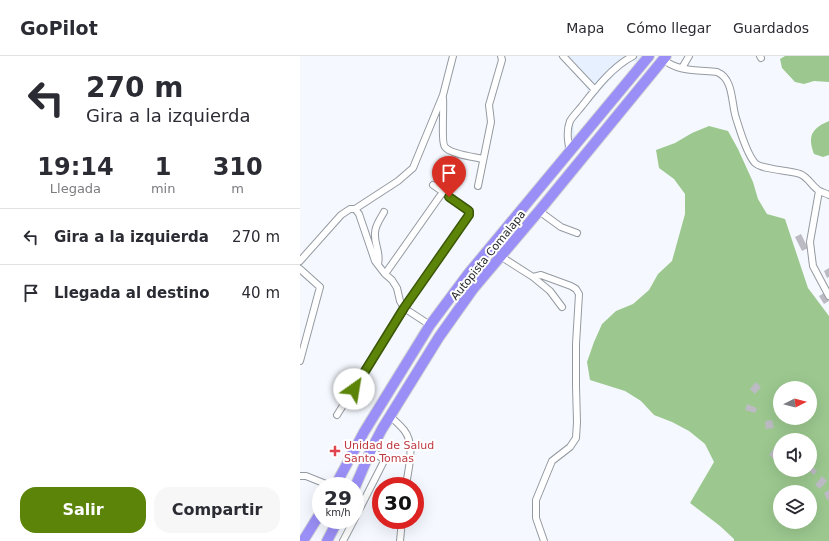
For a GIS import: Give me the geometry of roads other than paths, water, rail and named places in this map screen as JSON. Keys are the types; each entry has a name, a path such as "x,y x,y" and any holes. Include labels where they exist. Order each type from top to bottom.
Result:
{"highway":[{"name":"Autopista Comalapa","path":"340,477 364,432 430,325 468,274 649,56"},
{"name":"Autopista Comalapa","path":"359,477 371,450 390,416 438,337 473,289 665,58"},
{"path":"303,541 312,526"},
{"path":"327,541 333,529"}],"street":[{"path":"300,261 341,215 350,208 355,209 398,181 413,168 443,95 453,56"},
{"path":"478,186 491,122 489,105 502,60 501,56"},
{"path":"563,56 594,90"},
{"path":"570,152 567,138 570,121 594,90 614,69 625,60 633,56"},
{"path":"682,68 690,56"},
{"path":"665,58 669,64 682,68 717,72 722,74 730,86 735,116 749,154 756,164 772,169 800,174 808,179 819,192 829,195"},
{"path":"443,95 443,142 445,147 450,151 483,159"},
{"path":"385,274 452,179"},
{"path":"338,415 404,308 469,215 468,209 433,185"},
{"path":"819,192 810,242 813,266 829,296"},
{"path":"355,209 378,264 397,288 400,301 404,308 430,325"},
{"path":"539,211 561,227 577,234"},
{"path":"378,264 380,257 375,233 376,227 384,212"},
{"path":"500,256 533,276 550,291 562,307"},
{"path":"300,269 320,287 300,361"},
{"path":"533,276 541,275 571,286 576,289 579,294 576,344 576,438 570,447 552,461 536,500 536,518 544,541"},
{"path":"390,416 404,430 409,438 410,450 407,477"},
{"path":"364,500 384,461 371,450"},
{"path":"300,476 312,478"},
{"path":"343,541 349,529"},
{"path":"400,541 401,529"}],"place":[{"name":"Unidad de Salud Santo Tomas","path":"335,451"}]}
